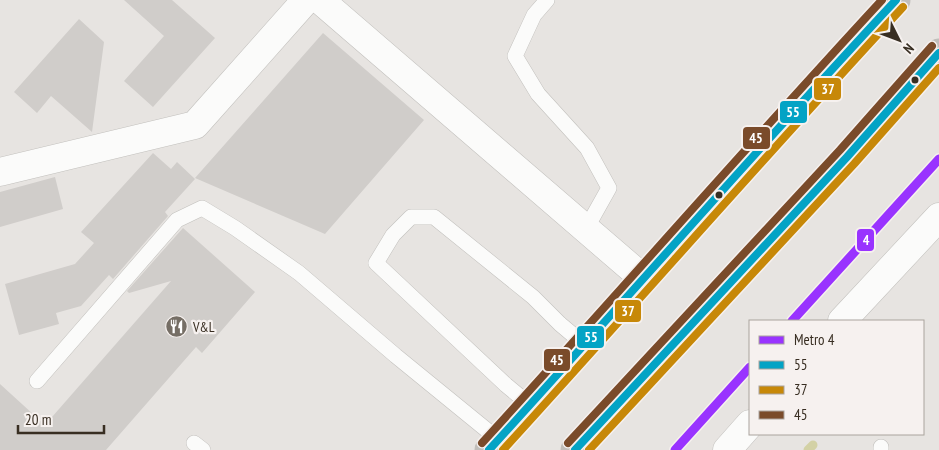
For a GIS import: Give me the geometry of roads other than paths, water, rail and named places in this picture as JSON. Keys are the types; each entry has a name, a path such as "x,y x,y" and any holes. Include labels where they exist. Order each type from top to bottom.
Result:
{"highway":[{"path":"494,445 794,110 896,0"},
{"path":"575,450 846,157 939,53"}],"street":[{"path":"0,172 195,125 306,0"},
{"path":"320,0 644,279"},
{"path":"843,320 939,217"},
{"path":"727,450 749,425"}],"lane":[{"path":"547,0 534,15 514,56 538,94 587,148 609,188 586,229"},
{"path":"37,381 178,220 202,208 235,228 299,273 396,356 494,445"},
{"path":"530,405 506,385 376,263 393,236 411,217 434,217 533,297 585,345"}],"waterway":[{"path":"808,450 813,445"}],"metro line":[{"name":"4","path":"793,320 939,159"},
{"name":"4","path":"675,450 749,368"}],"place":[{"name":"V&L","path":"177,327"}]}
